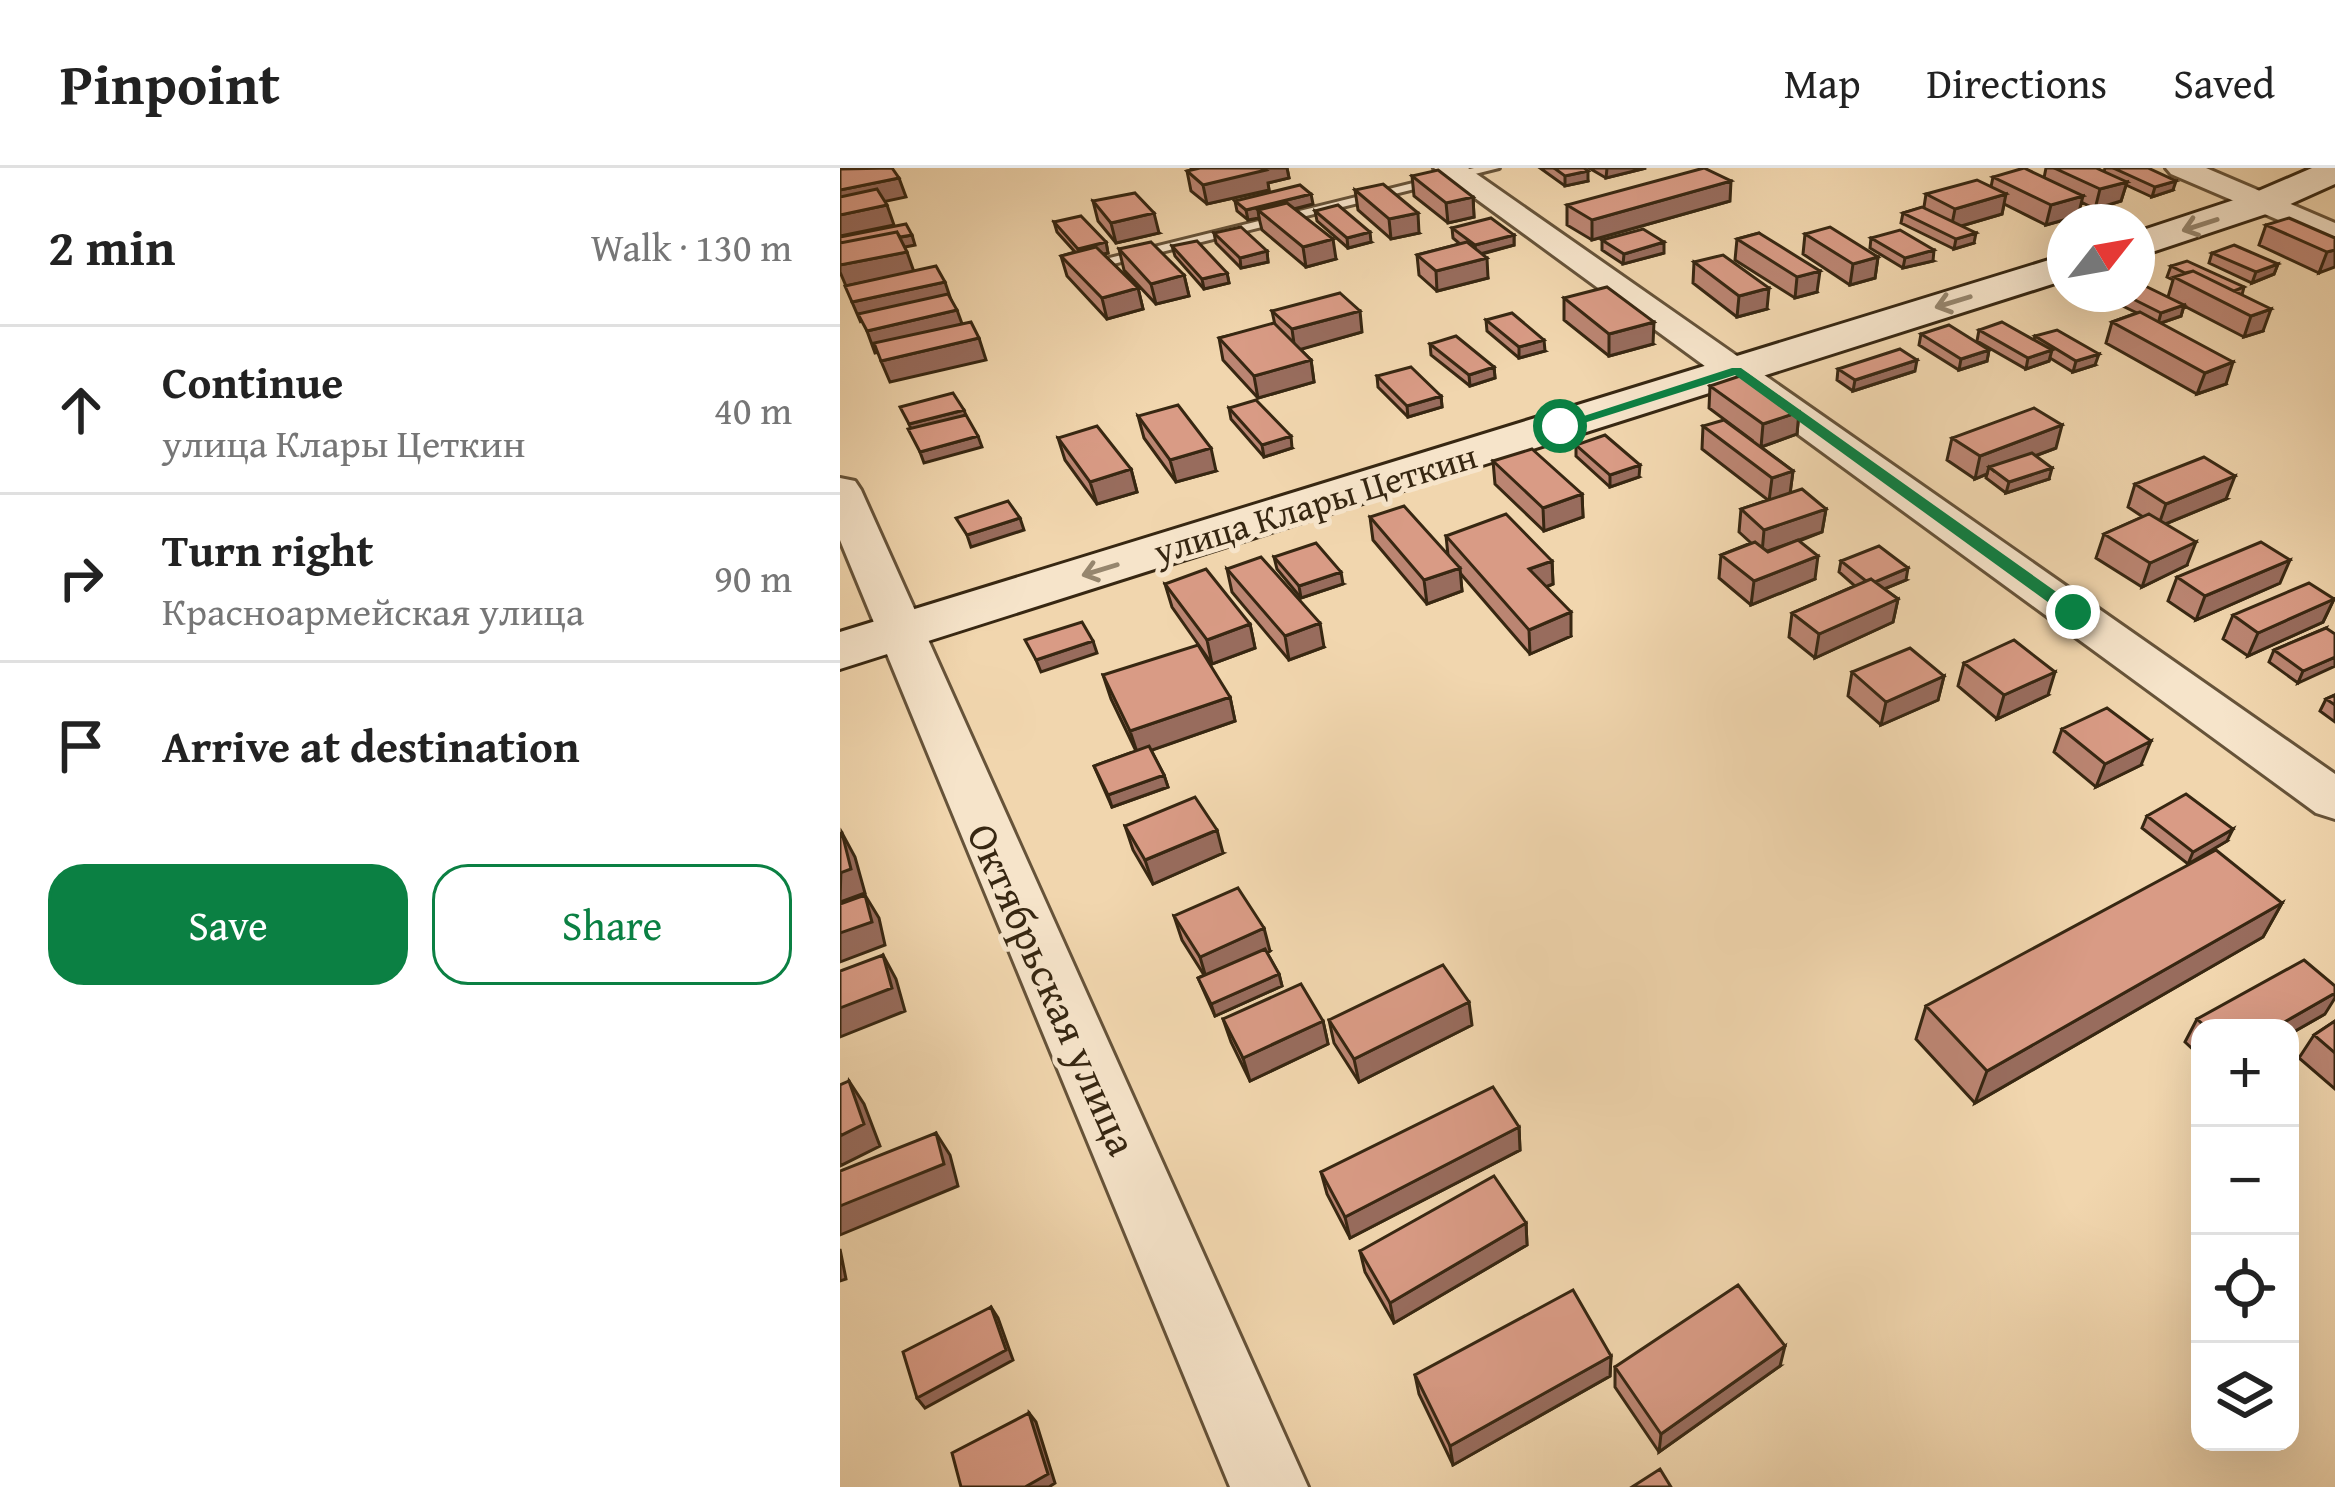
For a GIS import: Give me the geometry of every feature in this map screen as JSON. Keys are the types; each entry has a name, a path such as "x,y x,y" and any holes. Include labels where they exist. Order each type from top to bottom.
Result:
{"main road":[{"path":"2155,238 2262,203 2335,172"},
{"name":"улица Клары Цеткин","path":"840,651 2047,273"}],"street":[{"path":"2180,168 2335,234"},
{"path":"1467,170 2335,800"},
{"name":"Октябрьская улица","path":"840,490 898,634 1269,1487"}],"lane":[{"path":"1081,266 1467,170"}],"building":[{"path":"892,168 899,178 840,190 840,169"},
{"path":"1554,168 1584,168 1588,171 1565,176"},
{"path":"1704,168 1731,181 1592,220 1567,205"},
{"path":"2024,168 2083,196 2049,204 1993,177"},
{"path":"2054,168 2096,168 2127,182 2100,189"},
{"path":"2113,168 2148,168 2176,181 2155,187"},
{"path":"1266,170 1203,185 1187,171"},
{"path":"1438,170 1473,197 1446,203 1412,176"},
{"path":"1977,180 2006,194 1955,209 1926,194"},
{"path":"1383,184 1418,213 1389,219 1355,190"},
{"path":"1300,185 1311,194 1246,210 1235,201"},
{"path":"877,189 887,205 840,215 840,197"},
{"path":"1135,193 1154,213 1111,223 1093,201"},
{"path":"1287,203 1333,239 1303,247 1258,210"},
{"path":"1338,205 1370,232 1347,238 1315,211"},
{"path":"1922,207 1976,233 1956,239 1903,213"},
{"path":"1081,216 1106,242 1078,249 1054,222"},
{"path":"1491,218 1514,235 1475,245 1452,228"},
{"path":"2289,218 2335,238 2335,250 2327,252 2266,225"},
{"path":"906,224 912,235 900,237 897,232 840,243 840,237"},
{"path":"1241,227 1267,251 1240,258 1214,233"},
{"path":"1830,227 1878,257 1853,264 1805,234"},
{"path":"1643,229 1664,242 1624,254 1602,240"},
{"path":"1900,230 1934,250 1905,258 1871,238"},
{"path":"897,232 907,252 840,265 840,243"},
{"path":"1759,233 1820,271 1797,277 1737,239"},
{"path":"1197,241 1227,273 1202,279 1172,246"},
{"path":"1151,242 1184,275 1151,284 1119,249"},
{"path":"1467,242 1487,258 1436,271 1417,255"},
{"path":"2234,245 2278,264 2256,272 2212,253"},
{"path":"1096,247 1138,288 1102,298 1061,256"},
{"path":"1723,255 1769,288 1739,296 1694,262"},
{"path":"2187,261 2244,287 2234,291 2171,266"},
{"path":"936,266 945,282 852,302 845,286"},
{"path":"2193,271 2271,309 2251,316 2174,277"},
{"path":"1607,287 1654,322 1609,334 1564,298"},
{"path":"2155,291 2184,305 2161,313 2155,310"},
{"path":"1340,293 1360,311 1292,329 1272,311"},
{"path":"948,294 957,310 867,331 858,314"},
{"path":"2140,312 2233,362 2205,373 2112,322"},
{"path":"1512,313 1544,340 1519,347 1486,320"},
{"path":"971,322 979,338 881,361 874,343"},
{"path":"2002,322 2052,350 2028,358 1979,330"},
{"path":"1274,323 1311,360 1254,376 1219,338"},
{"path":"1949,325 1989,350 1961,359 1921,334"},
{"path":"2057,330 2099,354 2076,361 2035,336"},
{"path":"1456,336 1494,367 1469,375 1430,344"},
{"path":"1900,349 1917,360 1855,380 1838,369"},
{"path":"1411,367 1441,396 1407,406 1377,376"},
{"path":"1746,374 1799,412 1763,424 1710,386"},
{"path":"953,393 964,410 909,424 900,407"},
{"path":"1256,400 1291,436 1262,445 1229,408"},
{"path":"1178,405 1211,448 1170,460 1138,416"},
{"path":"2034,408 2062,425 1980,456 1952,438"},
{"path":"966,415 978,436 920,452 908,429"},
{"path":"1724,420 1793,471 1772,478 1703,426"},
{"path":"1097,426 1131,469 1090,482 1058,438"},
{"path":"1605,435 1640,465 1610,475 1576,445"},
{"path":"1532,449 1582,494 1543,508 1493,461"},
{"path":"2032,453 2052,468 2009,482 1989,467"},
{"path":"2204,457 2235,476 2166,504 2135,484"},
{"path":"1802,489 1826,509 1764,530 1741,509"},
{"path":"1008,501 1020,518 967,535 956,518"},
{"path":"1404,506 1460,568 1424,580 1370,517"},
{"path":"1506,514 1552,561 1529,569 1571,612 1529,630 1446,536"},
{"path":"2149,514 2196,542 2150,563 2104,534"},
{"path":"1798,540 1818,556 1754,581 1721,555 1755,542 1768,552"},
{"path":"2261,542 2290,560 2205,596 2177,577"},
{"path":"1316,543 1341,572 1299,586 1274,557"},
{"path":"1879,546 1908,568 1875,582 1866,581 1841,561"},
{"path":"1261,557 1320,623 1285,636 1227,569"},
{"path":"1206,569 1250,624 1207,640 1165,584"},
{"path":"1871,579 1898,599 1819,634 1792,613"},
{"path":"2309,583 2334,599 2258,633 2233,615"},
{"path":"1082,622 1093,641 1036,660 1025,640"},
{"path":"2326,628 2335,634 2335,657 2303,671 2274,650"},
{"path":"2014,640 2055,672 2004,695 1964,663"},
{"path":"1198,645 1230,697 1130,731 1103,675"},
{"path":"1910,648 1944,676 1886,702 1852,672"},
{"path":"2107,708 2151,741 2105,764 2062,729"},
{"path":"1149,746 1164,775 1108,795 1094,766"},
{"path":"2186,794 2233,829 2193,852 2147,816"},
{"path":"1195,797 1217,830 1145,860 1125,826"},
{"path":"840,834 851,869 840,873"},
{"path":"2216,850 2282,903 1987,1071 1926,1006"},
{"path":"1238,888 1264,928 1200,957 1174,916"},
{"path":"865,895 872,922 840,933 840,904"},
{"path":"1265,949 1279,974 1211,1004 1198,978"},
{"path":"883,955 892,988 840,1008 840,971"},
{"path":"2304,960 2335,986 2335,993 2290,1019 2197,1019"},
{"path":"1443,965 1469,1002 1354,1059 1329,1020"},
{"path":"1301,984 1323,1021 1243,1058 1223,1019"},
{"path":"2335,1021 2335,1053 2314,1035"},
{"path":"849,1081 864,1124 840,1136 840,1085"},
{"path":"1493,1087 1519,1127 1345,1217 1321,1172"},
{"path":"936,1133 944,1164 840,1206 840,1171"},
{"path":"1494,1176 1526,1223 1390,1303 1360,1251"},
{"path":"1738,1285 1785,1346 1661,1434 1615,1367"},
{"path":"1573,1290 1611,1356 1450,1446 1415,1375"},
{"path":"991,1307 1006,1350 917,1398 903,1352"},
{"path":"1029,1413 1048,1474 1025,1487 961,1487 952,1453"},
{"path":"1660,1469 1671,1487 1632,1487"}],"route":[{"path":"1560,426 1737,370 2073,612"}]}
